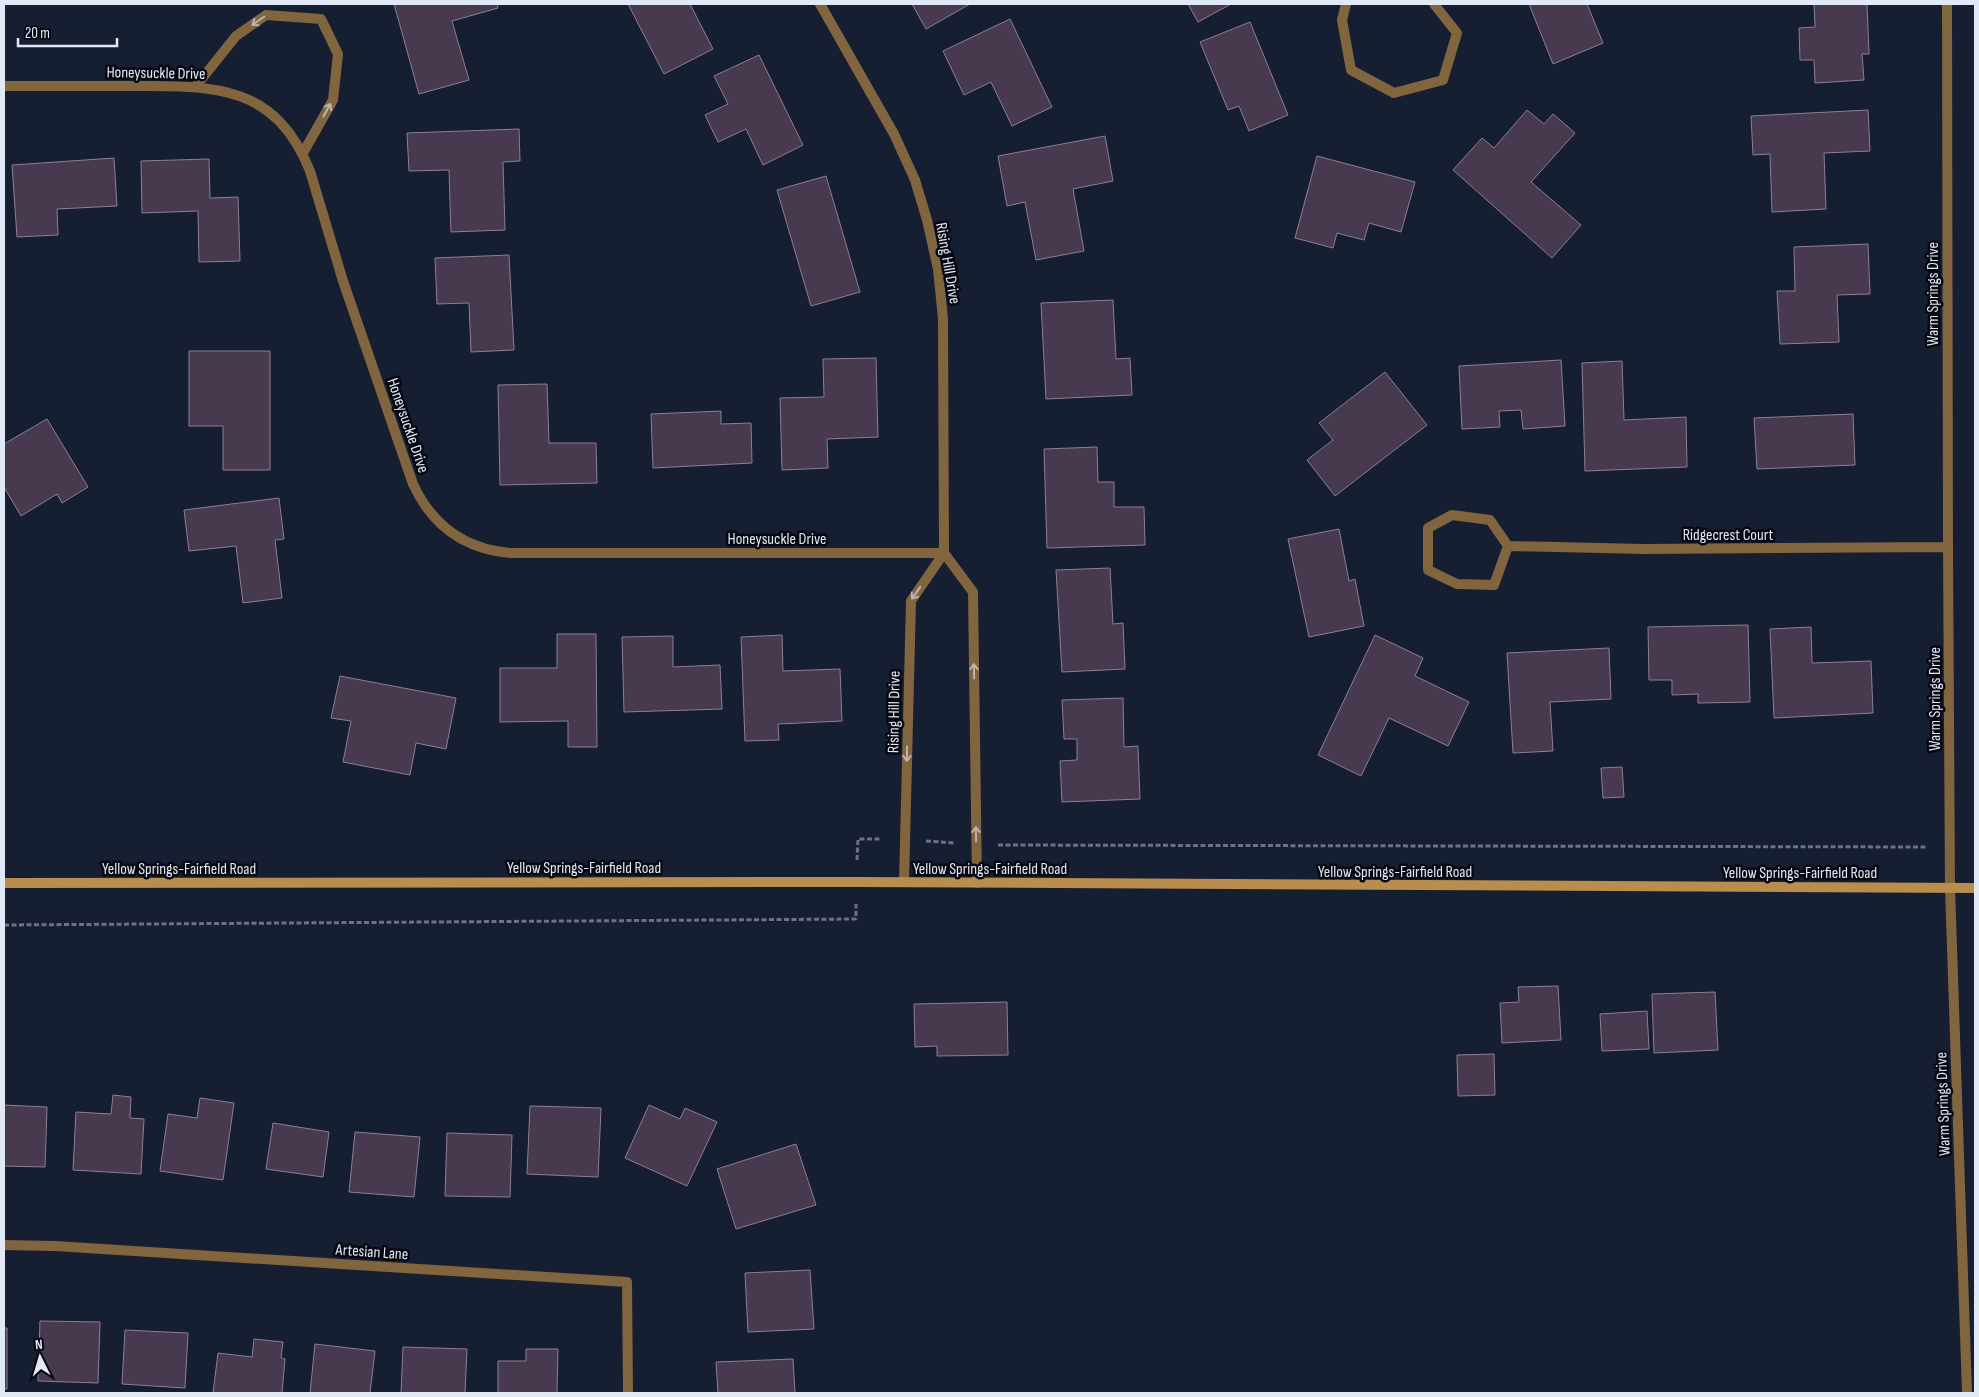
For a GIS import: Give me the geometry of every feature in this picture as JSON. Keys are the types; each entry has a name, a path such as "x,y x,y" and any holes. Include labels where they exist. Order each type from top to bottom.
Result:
{"main road":[{"name":"Yellow Springs-Fairfield Road","path":"4,883 904,882 1245,886 1975,888"}],"street":[{"name":"Rising Hill Drive","path":"820,4 894,134 915,180 927,220 938,269 943,319 944,553 911,601 904,882"},
{"path":"1346,4 1342,20 1351,70 1394,93 1443,80 1458,33 1434,4"},
{"name":"Warm Springs Drive","path":"1947,4 1950,888 1967,1393"},
{"path":"196,86 236,36 266,15 321,19 338,54 333,100 303,153"},
{"name":"Honeysuckle Drive","path":"4,86 196,86 231,92 252,101 273,115 291,133 303,153 310,171 344,281 413,484 420,499 440,525 467,543 494,551 510,553 944,553"},
{"path":"1452,515 1490,520 1508,546 1494,585 1457,584 1428,570 1428,528 1452,515"},
{"name":"Ridgecrest Court","path":"1508,546 1644,549 1948,547"},
{"path":"944,553 973,592 976,883"},
{"name":"Artesian Lane","path":"4,1245 75,1247 626,1282 628,1393"}],"path":[{"path":"857,858 858,838 976,844 1901,847"},
{"path":"4,925 856,918 856,900"}],"building":[{"path":"394,4 497,4 498,8 452,21 469,80 419,94"},
{"path":"628,4 690,4 713,49 664,74"},
{"path":"912,4 970,4 926,29"},
{"path":"1188,4 1231,4 1198,22"},
{"path":"1529,4 1587,4 1603,43 1553,64"},
{"path":"1814,4 1867,4 1869,54 1862,54 1864,80 1815,83 1814,60 1800,60 1799,28 1815,27"},
{"path":"1010,19 1052,107 1012,126 991,82 964,95 943,51"},
{"path":"1250,22 1288,115 1249,131 1239,106 1228,110 1200,42"},
{"path":"759,55 803,145 763,165 746,129 718,142 705,115 728,104 714,76"},
{"path":"1527,110 1544,124 1553,114 1575,133 1531,182 1581,225 1552,258 1453,170 1482,138 1494,148"},
{"path":"1868,110 1870,151 1824,153 1826,209 1772,212 1770,154 1753,155 1751,116"},
{"path":"519,129 520,161 503,162 505,230 451,232 449,170 409,171 407,133"},
{"path":"1105,136 1113,181 1073,189 1084,251 1036,260 1025,202 1007,206 998,156"},
{"path":"1317,156 1415,182 1401,232 1369,223 1364,240 1337,233 1333,248 1295,238"},
{"path":"114,158 117,206 57,209 58,235 17,237 12,165"},
{"path":"209,159 210,198 238,197 240,261 199,262 198,211 142,213 141,161"},
{"path":"826,176 860,292 811,306 777,190"},
{"path":"1868,244 1870,294 1837,295 1839,342 1780,344 1777,291 1795,291 1794,247"},
{"path":"509,255 514,350 471,352 469,303 437,304 435,258"},
{"path":"1113,300 1116,359 1130,358 1132,395 1046,399 1041,303"},
{"path":"189,351 270,351 270,470 223,470 223,426 189,426"},
{"path":"876,358 878,437 827,439 828,468 782,470 780,398 824,397 823,359"},
{"path":"1561,360 1565,426 1523,429 1521,410 1499,411 1500,427 1462,429 1459,366"},
{"path":"1622,361 1624,420 1686,417 1687,467 1585,471 1582,363"},
{"path":"1385,372 1427,425 1335,496 1307,460 1333,440 1319,423"},
{"path":"547,384 549,443 596,443 597,483 500,485 498,385"},
{"path":"721,411 721,424 751,423 752,463 653,468 651,414"},
{"path":"1853,414 1855,465 1757,469 1754,418"},
{"path":"47,419 88,487 62,503 57,494 21,516 4,487 4,444"},
{"path":"1097,447 1098,482 1114,482 1114,507 1144,507 1145,545 1047,548 1044,449"},
{"path":"279,498 284,539 275,540 282,598 243,603 236,546 189,551 184,510"},
{"path":"1339,529 1349,581 1355,579 1364,626 1309,637 1288,539"},
{"path":"1110,568 1113,624 1123,623 1125,669 1062,672 1056,570"},
{"path":"1748,625 1750,702 1698,703 1698,694 1672,695 1672,680 1649,680 1648,627"},
{"path":"1811,627 1812,663 1871,661 1873,713 1774,718 1770,629"},
{"path":"557,634 596,634 597,747 568,747 568,721 500,722 500,668 557,668"},
{"path":"782,635 783,671 840,669 842,721 778,724 779,740 745,741 741,637"},
{"path":"1375,635 1423,658 1415,676 1469,702 1448,746 1389,718 1361,776 1318,755"},
{"path":"673,636 673,667 720,665 722,709 624,712 622,637"},
{"path":"1609,648 1611,699 1550,702 1553,751 1513,753 1507,653"},
{"path":"340,676 456,698 446,749 416,743 410,775 343,762 351,721 331,718"},
{"path":"1123,698 1124,747 1138,746 1140,799 1062,802 1060,761 1077,760 1077,739 1064,739 1062,700"},
{"path":"1622,767 1624,797 1603,798 1601,768"},
{"path":"1558,986 1561,1040 1502,1043 1500,1003 1519,1002 1518,987"},
{"path":"1715,992 1718,1050 1654,1053 1652,994"},
{"path":"1007,1002 1008,1055 937,1056 937,1046 915,1047 914,1004"},
{"path":"1647,1011 1649,1049 1602,1051 1600,1014"},
{"path":"1494,1054 1495,1095 1458,1096 1457,1055"},
{"path":"113,1095 131,1097 130,1118 144,1119 141,1174 73,1170 76,1112 111,1114"},
{"path":"200,1098 234,1103 223,1180 160,1171 168,1114 197,1118"},
{"path":"4,1105 47,1107 45,1167 4,1166"},
{"path":"649,1105 680,1119 685,1108 717,1122 687,1186 625,1158"},
{"path":"530,1106 601,1108 598,1177 527,1174"},
{"path":"273,1123 329,1132 323,1177 266,1169"},
{"path":"355,1132 420,1137 414,1197 349,1192"},
{"path":"447,1133 512,1135 510,1197 445,1196"},
{"path":"796,1144 816,1205 736,1229 717,1169"},
{"path":"810,1270 814,1329 748,1332 745,1273"},
{"path":"40,1321 100,1322 98,1383 38,1381"},
{"path":"4,1328 7,1328 7,1389 4,1389"},
{"path":"125,1330 188,1333 185,1388 122,1384"},
{"path":"254,1339 283,1342 281,1358 285,1359 282,1393 213,1393 218,1353 252,1357"},
{"path":"315,1344 375,1351 370,1393 310,1393"},
{"path":"403,1347 467,1349 465,1393 401,1393"},
{"path":"526,1349 558,1349 557,1393 498,1393 498,1361 526,1361"},
{"path":"793,1359 795,1393 718,1393 716,1362"}]}
